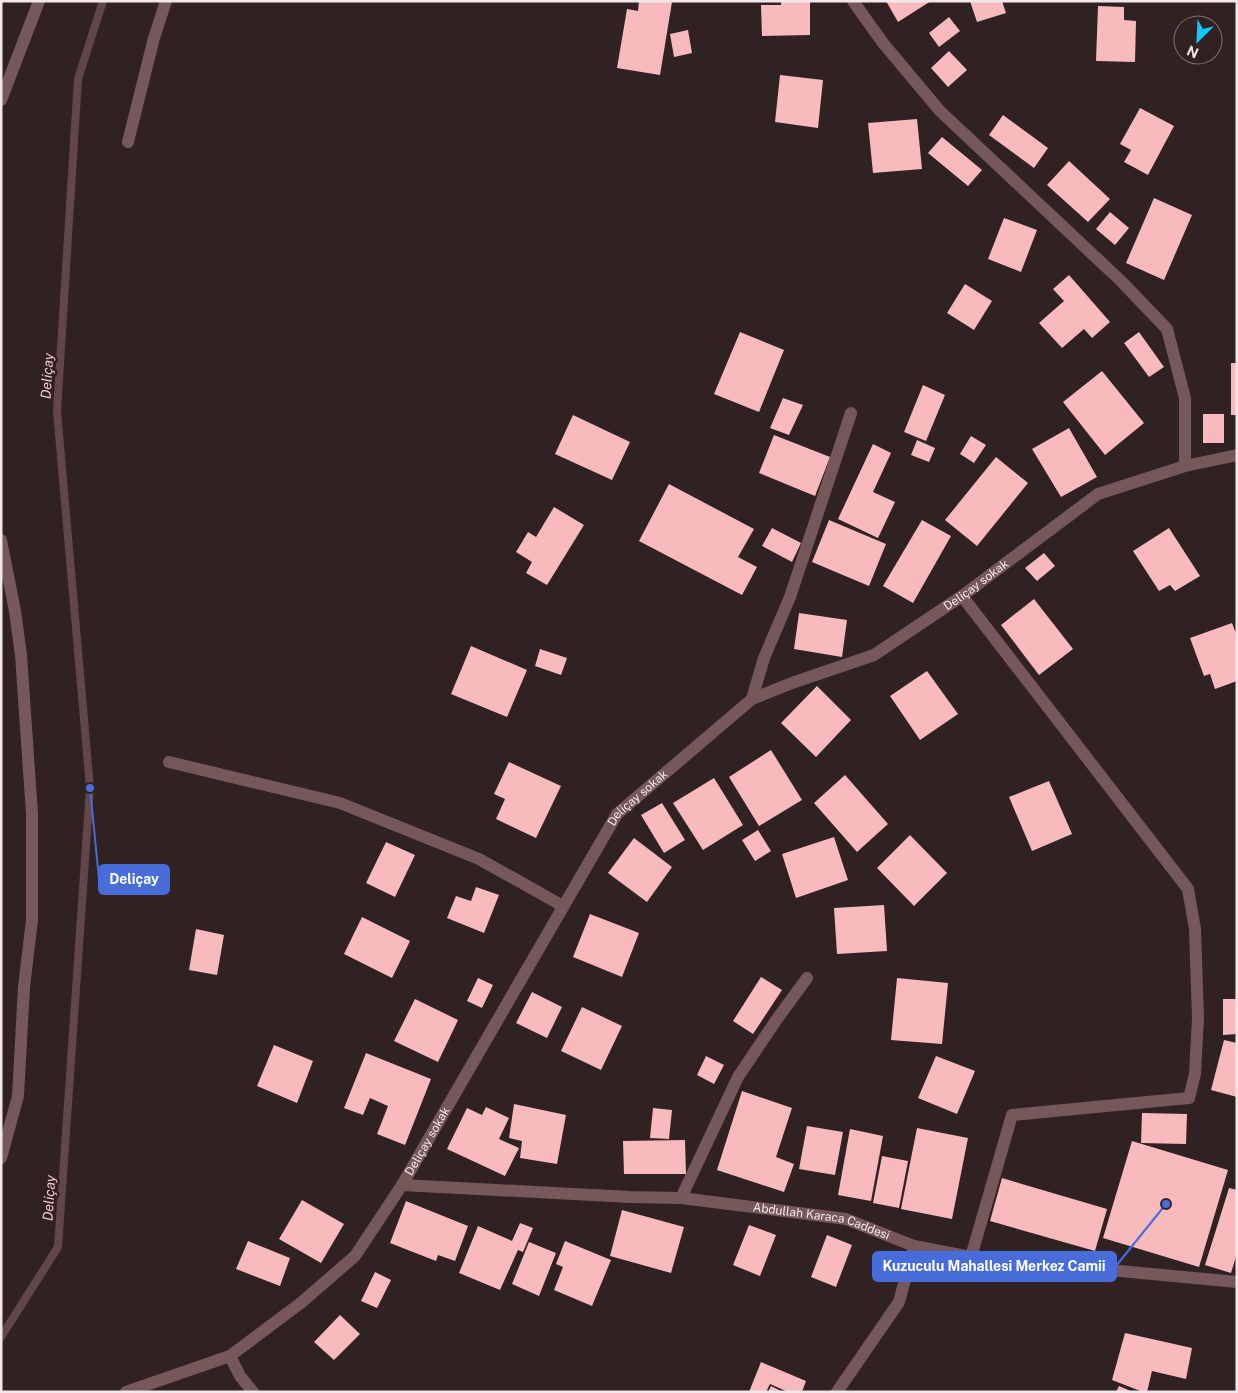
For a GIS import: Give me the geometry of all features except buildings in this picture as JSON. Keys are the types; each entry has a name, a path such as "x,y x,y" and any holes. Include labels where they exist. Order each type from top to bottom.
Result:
{"street":[{"path":"1,100 39,1"},
{"path":"128,142 154,38 166,1"},
{"path":"853,1 883,43 940,111 1121,281 1167,329 1185,398 1185,466"},
{"path":"752,699 764,658 790,597 851,413"},
{"name":"Deliçay sokak","path":"126,1392 230,1356 302,1302 355,1256 402,1186 617,814 752,699 874,655 962,596 1098,494 1185,466 1237,455"},
{"path":"1,540 15,611 21,655 32,814 32,920 24,987 18,1096 1,1158"},
{"path":"962,596 1188,889 1195,929 1198,1018 1196,1074 1188,1098 1012,1115 971,1257"},
{"path":"169,762 340,803 479,859 563,906"},
{"path":"681,1198 738,1077 776,1019 807,978"},
{"name":"Abdullah Karaca Caddesi","path":"402,1186 681,1198 846,1219 914,1246 971,1257 1237,1282"},
{"path":"837,1392 899,1302 914,1246"},
{"path":"230,1356 240,1376 253,1392"}],"waterway":[{"name":"Deliçay","path":"1,1337 58,1247 90,788 57,411 78,79 103,1"}],"place":[{"name":"Deliçay","path":"90,788"},
{"name":"Kuzuculu Mahallesi Merkez Camii","path":"1166,1204"}]}
